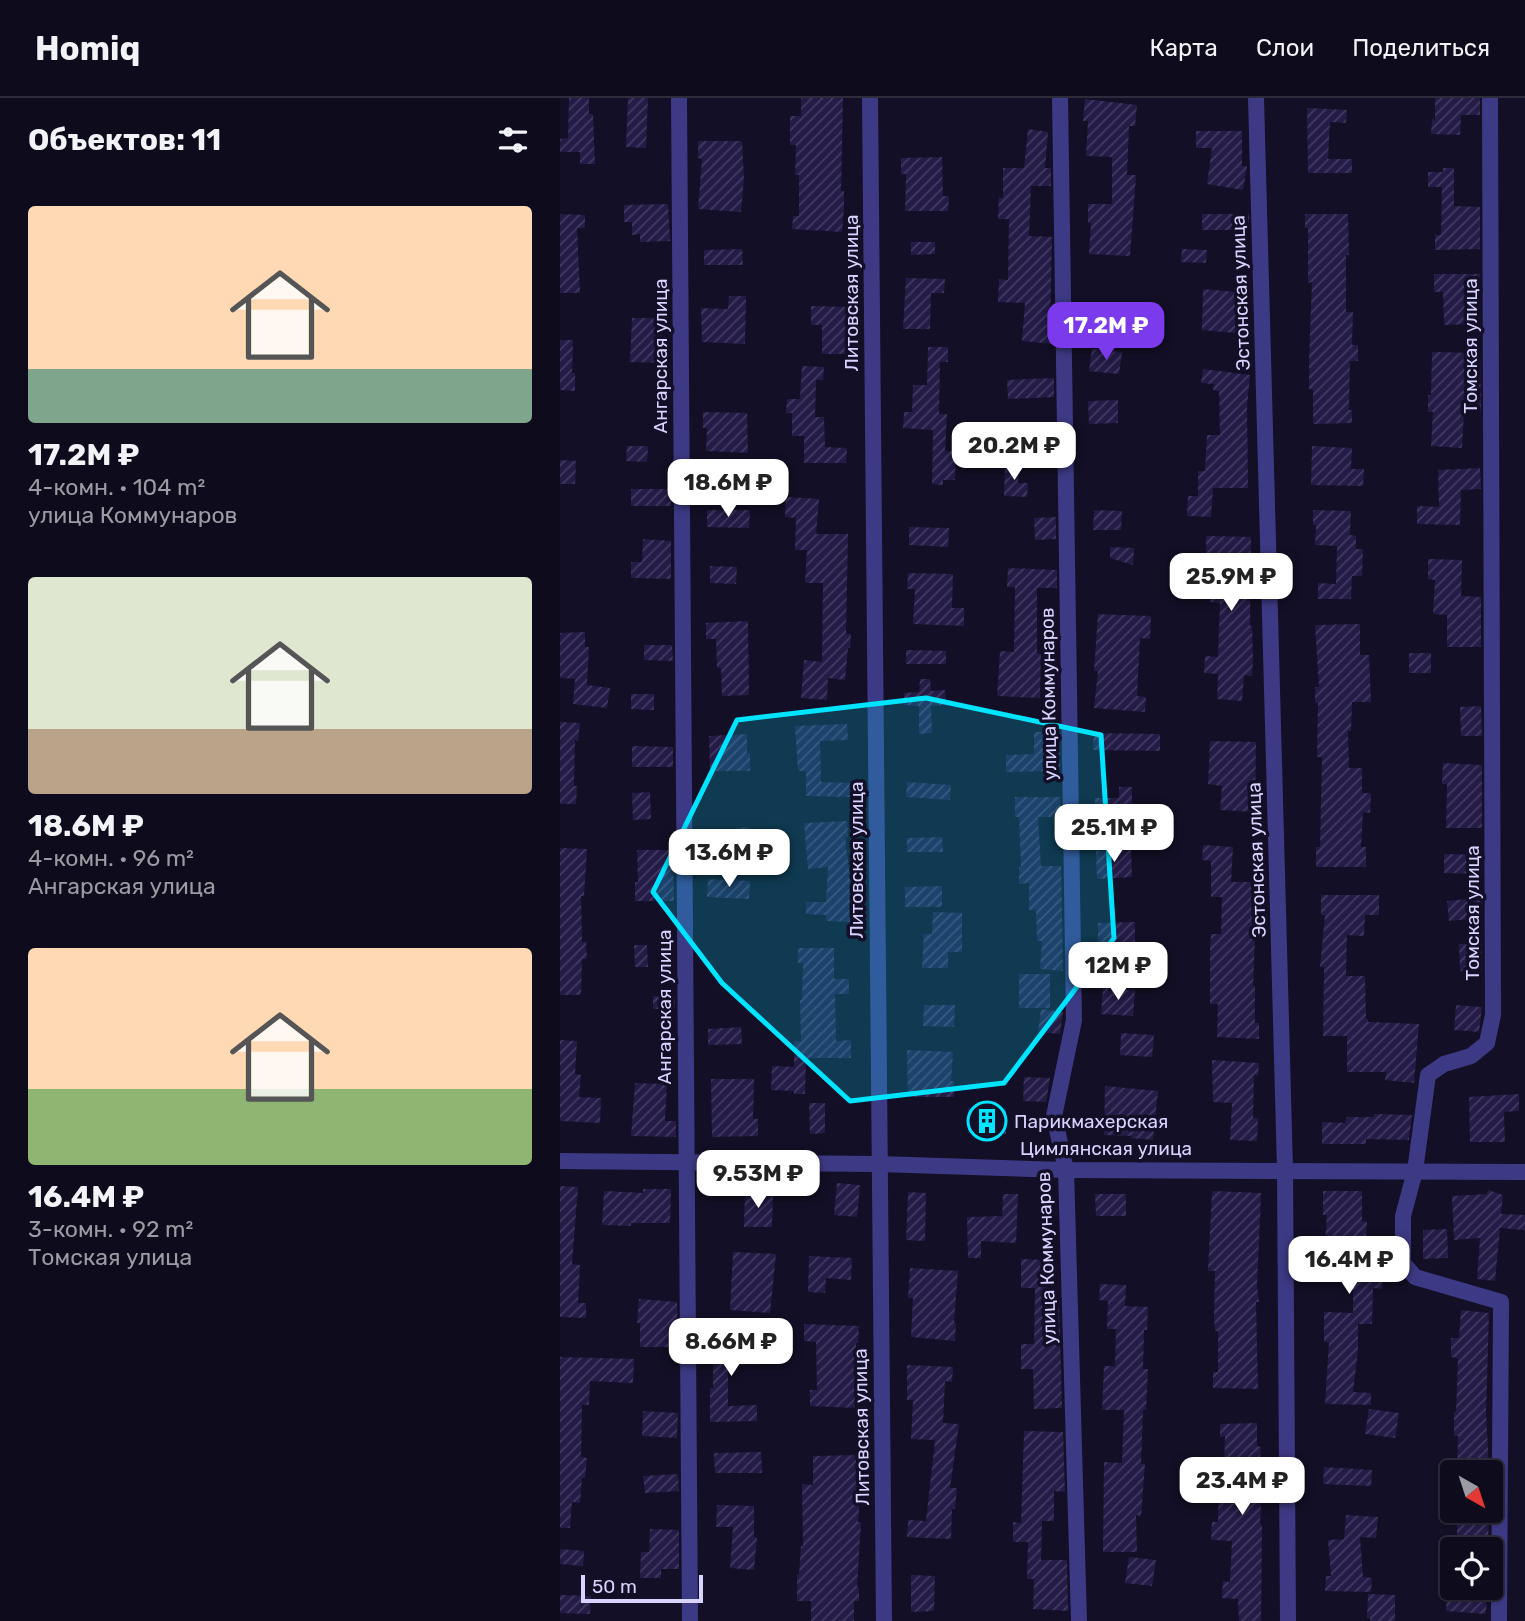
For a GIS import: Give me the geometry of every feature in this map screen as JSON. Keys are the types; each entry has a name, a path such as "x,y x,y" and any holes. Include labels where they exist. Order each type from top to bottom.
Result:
{"street":[{"name":"Ангарская улица","path":"679,98 690,1621"},
{"name":"Литовская улица","path":"870,98 884,1621"},
{"name":"улица Коммунаров","path":"1060,98 1074,1020 1054,1115 1066,1170 1079,1621"},
{"name":"Эстонская улица","path":"1256,98 1285,1169 1287,1621"},
{"name":"Томская улица","path":"1490,98 1493,1015 1486,1043 1471,1056 1444,1064 1428,1075 1415,1171 1403,1216 1403,1264 1415,1277 1501,1302 1499,1621"},
{"name":"Цимлянская улица","path":"560,1161 879,1164 1066,1170 1525,1172"}],"highlighted area":[{"path":"926,698 1101,735 1114,938 1004,1083 850,1101 722,983 653,892 737,720"}],"building":[{"path":"569,98 589,98 589,114 593,114 595,164 580,164 580,152 560,152 560,139 568,138"},
{"path":"628,98 648,98 646,148 626,147"},
{"path":"801,98 843,98 842,232 792,229 793,216 799,216 799,175 795,175 796,145 790,145 790,116 801,116"},
{"path":"1435,98 1480,98 1480,115 1461,115 1460,135 1431,134 1432,119 1435,120"},
{"path":"1085,99 1137,105 1135,126 1129,126 1127,175 1136,175 1130,256 1089,254 1091,223 1088,223 1088,204 1112,204 1112,157 1086,156 1088,121 1083,121"},
{"path":"1307,108 1347,110 1346,123 1330,122 1328,159 1352,159 1352,173 1308,173"},
{"path":"1028,129 1048,132 1045,168 1051,168 1051,186 1031,186 1029,236 1052,237 1050,326 1053,326 1053,344 1022,341 1025,303 998,302 999,279 1008,280 1009,219 998,219 999,197 1003,198 1003,168 1024,168"},
{"path":"1196,131 1242,131 1242,166 1247,166 1243,190 1207,184 1212,148 1196,148"},
{"path":"698,141 742,141 744,179 741,212 698,209 702,159 698,158"},
{"path":"942,157 943,196 949,196 948,211 905,211 906,174 901,174 901,158"},
{"path":"1443,168 1454,168 1454,206 1480,207 1480,249 1435,250 1435,235 1441,235 1442,187 1428,187 1428,172 1443,172"},
{"path":"668,204 670,241 640,242 640,234 632,235 632,222 624,222 624,205"},
{"path":"560,214 585,215 585,228 577,228 580,293 560,293"},
{"path":"1202,214 1249,214 1249,230 1202,230"},
{"path":"1305,214 1348,214 1346,312 1353,312 1352,345 1358,345 1358,361 1350,361 1349,410 1352,410 1352,423 1313,424 1313,390 1309,389 1312,282 1308,283 1308,228 1305,228"},
{"path":"911,242 935,242 935,254 911,255"},
{"path":"742,249 743,265 704,265 704,250"},
{"path":"1182,249 1207,250 1206,263 1181,262"},
{"path":"1434,274 1480,274 1480,324 1444,325 1443,292 1434,292"},
{"path":"906,278 945,279 944,293 931,293 930,329 903,329"},
{"path":"1203,289 1247,293 1244,317 1248,318 1247,334 1202,330"},
{"path":"729,296 746,296 745,344 702,342 701,308 728,309"},
{"path":"811,306 849,307 848,354 822,354 822,325 811,325"},
{"path":"1120,306 1120,322 1090,322 1090,307"},
{"path":"632,318 669,318 669,332 662,332 661,363 630,362"},
{"path":"560,340 573,340 572,373 575,373 575,391 560,390"},
{"path":"928,347 948,347 948,362 940,362 939,414 947,414 945,451 956,451 955,480 943,480 943,485 932,484 933,430 903,428 904,412 912,412 913,385 927,385"},
{"path":"1092,349 1122,352 1119,374 1089,371"},
{"path":"1432,352 1480,353 1481,411 1464,412 1462,448 1431,446 1433,412 1428,412 1428,395 1431,395"},
{"path":"802,366 824,367 823,380 816,380 815,417 824,417 825,447 847,448 846,463 804,463 804,436 792,436 792,413 786,413 787,399 800,399"},
{"path":"1203,369 1250,375 1247,407 1248,488 1213,488 1211,517 1187,516 1188,496 1198,496 1198,471 1205,471 1207,435 1220,435 1219,391 1213,390 1214,384 1201,383"},
{"path":"1054,378 1054,397 1008,399 1007,380"},
{"path":"1118,400 1118,423 1089,424 1088,401"},
{"path":"703,412 747,413 748,453 706,451 707,428 703,428"},
{"path":"1055,436 1055,453 1034,454 1033,437"},
{"path":"627,446 648,446 647,462 626,461"},
{"path":"1312,446 1352,448 1351,469 1364,469 1363,486 1311,485"},
{"path":"560,460 576,461 575,484 560,484"},
{"path":"1005,463 1019,464 1018,483 1028,483 1027,497 1004,496"},
{"path":"1480,468 1481,489 1461,490 1460,525 1417,524 1417,506 1439,507 1438,470"},
{"path":"631,489 671,489 671,506 631,506"},
{"path":"786,497 819,499 816,534 848,534 846,634 851,634 850,648 845,680 828,678 827,700 801,698 804,660 822,662 823,583 805,583 807,550 795,550 796,518 785,517"},
{"path":"707,510 750,510 749,528 707,527"},
{"path":"1094,510 1122,511 1121,530 1093,530"},
{"path":"1313,510 1351,511 1350,535 1356,536 1356,549 1363,549 1362,576 1352,576 1351,599 1318,599 1318,583 1336,584 1337,546 1315,545 1316,525 1313,525"},
{"path":"1056,517 1056,539 1035,540 1034,518"},
{"path":"909,527 949,528 948,547 909,545"},
{"path":"1206,536 1251,537 1250,626 1253,659 1252,676 1244,675 1242,701 1217,699 1218,674 1204,673 1205,656 1218,657 1220,603 1210,602 1211,577 1207,577"},
{"path":"643,539 671,541 671,579 631,578 631,562 642,562"},
{"path":"1110,547 1134,548 1133,565 1110,558"},
{"path":"1428,559 1462,560 1461,596 1481,597 1481,647 1447,647 1447,615 1433,614 1435,580 1428,579"},
{"path":"710,566 737,567 736,584 710,583"},
{"path":"1008,568 1057,570 1057,588 1037,588 1037,653 1041,654 1040,698 997,696 1000,651 1014,652 1015,587 1007,587"},
{"path":"908,573 953,574 952,608 964,608 964,626 913,624 915,589 907,589"},
{"path":"1098,614 1151,616 1150,639 1140,638 1137,696 1146,697 1145,712 1094,708 1098,671 1094,671"},
{"path":"748,621 749,695 722,696 716,639 706,639 706,623"},
{"path":"1360,624 1360,655 1369,655 1371,702 1352,702 1351,731 1348,731 1349,768 1362,768 1362,793 1371,793 1370,813 1363,812 1361,847 1366,847 1366,867 1316,867 1316,847 1320,847 1322,757 1317,757 1318,703 1315,703 1315,687 1319,687 1315,625"},
{"path":"585,632 585,647 589,647 587,685 610,688 607,708 573,704 575,679 560,678 560,633"},
{"path":"644,645 672,645 673,661 644,660"},
{"path":"906,650 946,651 946,664 906,664"},
{"path":"1409,653 1431,653 1431,673 1409,673"},
{"path":"920,679 930,679 931,691 945,690 946,705 931,706 932,733 919,734 919,706 904,705 904,693 919,692"},
{"path":"631,694 654,694 654,710 631,709"},
{"path":"1481,706 1482,736 1461,736 1460,707"},
{"path":"560,722 580,723 578,741 575,740 576,804 560,804"},
{"path":"847,724 848,740 820,741 821,782 850,783 850,797 806,796 806,771 798,771 795,726"},
{"path":"1034,732 1059,732 1060,771 1006,772 1006,755 1034,754"},
{"path":"1094,733 1160,734 1160,751 1093,750"},
{"path":"747,734 750,771 710,771 709,736"},
{"path":"1210,741 1256,742 1255,812 1220,810 1222,786 1208,784"},
{"path":"632,746 673,747 673,767 632,767"},
{"path":"1443,763 1482,765 1482,828 1446,828 1447,784 1442,784"},
{"path":"907,782 951,785 950,800 906,797"},
{"path":"1119,787 1132,787 1132,813 1095,813 1095,798 1119,798"},
{"path":"650,792 651,819 633,820 632,793"},
{"path":"1015,797 1060,797 1060,817 1038,817 1041,866 1061,866 1063,971 1040,969 1042,941 1037,941 1036,910 1029,910 1029,883 1019,884 1019,817 1015,817"},
{"path":"847,821 848,837 845,837 852,879 850,922 826,921 826,915 806,914 806,902 826,902 828,867 808,869 804,823"},
{"path":"749,827 751,841 733,843 732,829"},
{"path":"942,837 943,852 907,852 907,838"},
{"path":"1203,845 1233,847 1231,882 1252,882 1255,937 1253,986 1255,1023 1259,1023 1259,1039 1217,1037 1218,1004 1210,1004 1210,947 1211,934 1221,934 1222,897 1211,897 1211,861 1202,860"},
{"path":"560,848 587,849 584,896 581,896 582,942 586,942 587,959 582,959 581,995 560,995"},
{"path":"637,850 673,850 674,901 635,901 635,882 638,882"},
{"path":"1131,850 1132,877 1097,879 1096,851"},
{"path":"1444,854 1482,855 1482,874 1444,873"},
{"path":"708,879 750,881 749,899 707,897"},
{"path":"942,886 942,907 905,907 905,887"},
{"path":"1321,895 1379,895 1379,915 1365,915 1364,936 1347,935 1346,976 1365,976 1368,1022 1419,1024 1414,1083 1385,1080 1386,1072 1347,1072 1347,1036 1323,1036 1324,967 1320,967 1325,915 1321,915"},
{"path":"1482,898 1482,918 1449,921 1447,901"},
{"path":"933,912 962,913 962,952 948,952 948,968 922,968 924,934 932,934"},
{"path":"1135,922 1135,944 1098,945 1098,923"},
{"path":"1482,943 1482,970 1460,971 1459,944"},
{"path":"634,945 647,945 648,967 635,967"},
{"path":"798,948 834,948 834,979 849,979 849,994 835,994 836,1041 851,1040 851,1058 806,1058 805,1094 771,1090 772,1066 794,1067 794,1041 801,1041 803,963 798,963"},
{"path":"1019,974 1050,974 1050,1008 1019,1008"},
{"path":"1103,988 1135,990 1133,1016 1101,1014"},
{"path":"653,996 675,996 675,1009 653,1009"},
{"path":"924,1005 955,1005 954,1027 923,1026"},
{"path":"1456,1005 1482,1007 1479,1032 1454,1030"},
{"path":"1041,1009 1063,1012 1060,1034 1038,1032"},
{"path":"741,1027 742,1044 708,1045 708,1029"},
{"path":"1121,1033 1154,1035 1152,1057 1120,1055"},
{"path":"560,1040 577,1041 575,1074 581,1075 579,1097 601,1098 600,1123 560,1121"},
{"path":"907,1050 953,1052 951,1081 954,1081 954,1097 908,1097"},
{"path":"1212,1060 1259,1063 1258,1075 1254,1075 1253,1118 1258,1118 1257,1141 1230,1140 1232,1103 1213,1102"},
{"path":"1024,1077 1050,1078 1046,1102 1023,1101"},
{"path":"711,1079 754,1079 753,1119 758,1119 758,1136 712,1137"},
{"path":"635,1083 667,1084 665,1121 676,1121 676,1137 631,1136"},
{"path":"1105,1086 1158,1091 1153,1140 1104,1135"},
{"path":"1519,1094 1519,1111 1504,1112 1505,1142 1470,1142 1469,1097"},
{"path":"809,1103 825,1103 825,1133 810,1134"},
{"name":"Парикмахерская","path":"968,1108 1006,1108 1006,1134 968,1133"},
{"path":"1374,1114 1412,1115 1409,1140 1366,1139 1366,1144 1322,1144 1322,1122 1345,1123 1347,1117 1374,1117"},
{"path":"837,1183 860,1185 857,1217 834,1215"},
{"path":"560,1186 578,1187 572,1264 580,1265 578,1303 586,1303 586,1318 560,1317"},
{"path":"643,1189 671,1189 670,1223 602,1225 604,1191 643,1193"},
{"path":"1488,1190 1503,1195 1501,1214 1525,1215 1525,1230 1500,1228 1495,1281 1477,1279 1480,1238 1454,1240 1452,1196 1487,1194"},
{"path":"1212,1191 1261,1193 1257,1286 1259,1302 1256,1302 1258,1389 1213,1388 1213,1372 1218,1372 1218,1331 1215,1331 1214,1316 1215,1271 1208,1271"},
{"path":"1323,1191 1362,1191 1362,1221 1367,1222 1364,1261 1384,1263 1382,1289 1373,1288 1372,1324 1358,1324 1353,1392 1371,1393 1371,1405 1325,1404 1329,1342 1324,1342 1324,1312 1353,1313 1353,1286 1349,1285 1353,1247 1325,1245 1327,1215 1323,1215"},
{"path":"745,1192 773,1193 772,1227 744,1227"},
{"path":"908,1192 926,1193 925,1241 906,1240"},
{"path":"1003,1194 1018,1194 1016,1243 981,1241 981,1258 968,1258 967,1217 1002,1216"},
{"path":"1095,1194 1126,1194 1126,1216 1096,1216"},
{"path":"1447,1229 1448,1258 1423,1259 1423,1230"},
{"path":"733,1252 776,1254 770,1313 730,1310"},
{"path":"809,1256 852,1258 851,1280 826,1278 825,1293 808,1292"},
{"path":"1021,1259 1048,1260 1047,1303 1059,1303 1062,1408 1034,1409 1033,1369 1021,1369 1021,1344 1034,1344 1035,1288 1021,1288"},
{"path":"910,1268 958,1271 955,1341 911,1337 913,1298 908,1298"},
{"path":"1100,1284 1126,1285 1125,1306 1148,1307 1147,1330 1144,1330 1143,1369 1148,1369 1141,1464 1145,1464 1141,1516 1136,1515 1137,1552 1103,1552 1104,1462 1122,1463 1124,1410 1102,1410 1104,1366 1115,1366 1116,1329 1107,1329 1108,1301 1099,1300"},
{"path":"639,1299 677,1302 678,1347 640,1347 640,1323 637,1323"},
{"path":"1461,1310 1489,1313 1486,1412 1488,1460 1457,1460 1458,1436 1454,1436 1454,1412 1458,1358 1451,1357 1451,1338 1459,1338"},
{"path":"804,1324 859,1326 856,1343 855,1408 810,1406 810,1390 817,1390 816,1342 804,1341"},
{"path":"713,1339 759,1339 760,1364 728,1365 728,1406 757,1405 757,1421 710,1422"},
{"path":"560,1357 634,1359 633,1383 590,1381 589,1405 582,1405 581,1457 587,1458 585,1478 582,1478 580,1503 572,1502 570,1528 560,1528"},
{"path":"907,1365 953,1367 952,1382 945,1381 943,1423 959,1424 950,1488 957,1488 955,1509 952,1509 951,1539 907,1537 908,1520 926,1521 935,1440 911,1439 913,1400 907,1400"},
{"path":"1369,1409 1399,1413 1395,1438 1365,1434"},
{"path":"643,1411 678,1413 677,1438 642,1436"},
{"path":"1257,1423 1257,1446 1261,1447 1258,1486 1262,1486 1261,1621 1239,1621 1238,1599 1222,1598 1223,1581 1230,1582 1232,1541 1211,1540 1212,1522 1218,1522 1219,1467 1224,1467 1225,1436 1220,1437 1220,1424"},
{"path":"1024,1431 1063,1432 1065,1492 1054,1491 1054,1521 1042,1521 1041,1560 1067,1560 1068,1611 1033,1609 1034,1579 1027,1579 1028,1542 1013,1542 1013,1522 1021,1523"},
{"path":"761,1452 762,1473 715,1473 714,1453"},
{"path":"859,1455 859,1601 854,1601 854,1621 811,1621 811,1601 797,1601 797,1574 803,1546 802,1484 813,1485 813,1456"},
{"path":"1324,1467 1372,1470 1371,1486 1323,1484"},
{"path":"678,1474 679,1491 645,1493 643,1476"},
{"path":"717,1505 754,1506 754,1537 757,1537 754,1570 730,1568 733,1527 716,1527"},
{"path":"1346,1515 1378,1517 1376,1538 1360,1537 1363,1577 1372,1578 1371,1592 1325,1591 1326,1576 1331,1576 1328,1540 1344,1539"},
{"path":"1457,1523 1489,1523 1488,1537 1457,1537"},
{"path":"650,1529 679,1530 679,1569 661,1569 661,1578 640,1578 641,1552 649,1552"},
{"path":"560,1549 584,1551 583,1566 560,1564"},
{"path":"1129,1557 1156,1560 1152,1586 1125,1583"},
{"path":"911,1575 935,1576 934,1611 911,1612"},
{"path":"1368,1594 1395,1595 1395,1621 1370,1621 1370,1618 1367,1618"},
{"path":"560,1595 591,1596 590,1614 560,1613"},
{"path":"1446,1600 1487,1600 1486,1614 1446,1611"}],"place":[{"name":"Парикмахерская","path":"987,1121"}]}
